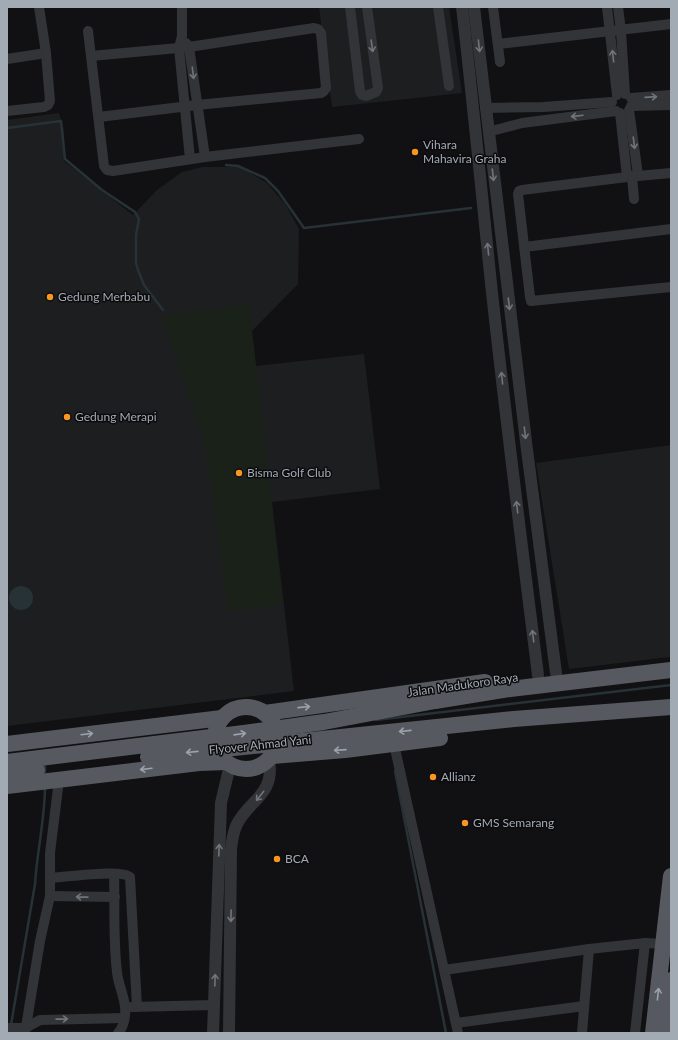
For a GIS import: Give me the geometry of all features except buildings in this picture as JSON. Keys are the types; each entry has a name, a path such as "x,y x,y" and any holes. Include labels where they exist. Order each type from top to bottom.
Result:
{"highway":[{"name":"Jalan Madukoro Raya","path":"265,713 556,673 638,666 666,670"},
{"name":"Jalan Madukoro Raya","path":"510,689 666,670"},
{"name":"Flyover Ahmad Yani","path":"7,762 324,722 435,701 510,689"},
{"path":"244,706 252,707 265,713 272,720 276,728 278,738 272,754 260,766 250,769 240,769 225,760 215,743 217,725 222,718 228,712 244,706"},
{"name":"Flyover Ahmad Yani","path":"7,774 164,755 514,720 668,707"},
{"path":"272,754 345,750 388,745 649,714 668,707"},
{"path":"7,744 57,745 222,718"},
{"path":"57,745 57,778"},
{"path":"7,786 37,783 57,778 225,760"},
{"path":"653,1033 671,876"},
{"path":"665,1033 671,980"},
{"path":"670,1033 671,1024"}],"street":[{"path":"7,111 44,107 48,105 50,101 46,53 39,7"},
{"path":"182,7 182,36 197,105 205,157"},
{"path":"350,7 360,91 362,95 366,96 376,92 378,88 367,7"},
{"path":"438,7 449,86"},
{"path":"462,7 474,107 491,283 509,444 538,675"},
{"path":"474,7 527,450 556,673"},
{"path":"493,7 500,62"},
{"path":"607,7 623,104 634,199"},
{"path":"618,7 621,31 623,104"},
{"path":"498,44 621,31 671,24"},
{"path":"91,56 184,48 314,28 318,29 321,33 326,88 323,92 185,106 99,117"},
{"path":"88,31 104,166 107,170 113,171 205,157 359,139"},
{"path":"184,48 185,106 190,159"},
{"path":"7,59 46,53"},
{"path":"488,132 520,123 545,120 671,95"},
{"path":"485,108 623,104 671,105"},
{"path":"543,107 545,120"},
{"path":"518,108 520,123"},
{"path":"671,173 632,176 519,191 518,194 530,299 532,302 671,287"},
{"path":"524,248 671,229"},
{"path":"388,745 457,1028 584,1006"},
{"path":"229,1033 231,849 233,835 239,820 267,786 270,776 272,754"},
{"path":"214,1033 221,802 225,760"},
{"path":"25,1031 40,941 50,896 50,853 57,778"},
{"path":"51,878 100,873 124,874 130,877 138,1007"},
{"path":"114,874 114,930 117,971 125,1013 121,1029 118,1033"},
{"path":"50,896 115,897"},
{"path":"114,930 132,928"},
{"path":"444,970 589,949 645,943 663,944"},
{"path":"635,1033 645,943"},
{"path":"582,1033 589,949"},
{"path":"10,1028 25,1031 40,1020 125,1013 138,1007 214,1004"}],"shaded area":[{"path":"319,7 449,7 462,93 332,107"},
{"path":"59,113 64,130 64,161 133,215 157,190 182,172 203,167 240,167 267,183 286,205 299,229 298,284 252,331 256,366 364,354 380,489 272,502 294,691 7,726 7,120"},
{"name":"Bisma Golf Club","path":"249,304 283,604 229,612 205,443 163,316"},
{"path":"671,445 671,655 670,657 569,669 536,463"},
{"path":"21,586 30,589 33,598 30,607 21,610 12,607 9,598 12,589"}],"waterway":[{"path":"7,128 61,121 65,159 102,190 135,212 139,219 136,235 136,263 144,285 163,310"},
{"path":"226,165 238,166 265,178 278,191 304,228 471,208"},
{"path":"376,720 671,685"},
{"path":"45,763 45,775"},
{"path":"395,771 446,1033"},
{"path":"11,1025 35,884 44,811 45,786"}],"place":[{"name":"Vihara Mahavira Graha","path":"415,152"},
{"name":"Gedung Merbabu","path":"50,297"},
{"name":"Gedung Merapi","path":"67,417"},
{"name":"Bisma Golf Club","path":"239,473"},
{"name":"Allianz","path":"433,777"},
{"name":"GMS Semarang","path":"465,823"},
{"name":"BCA","path":"277,859"}]}
